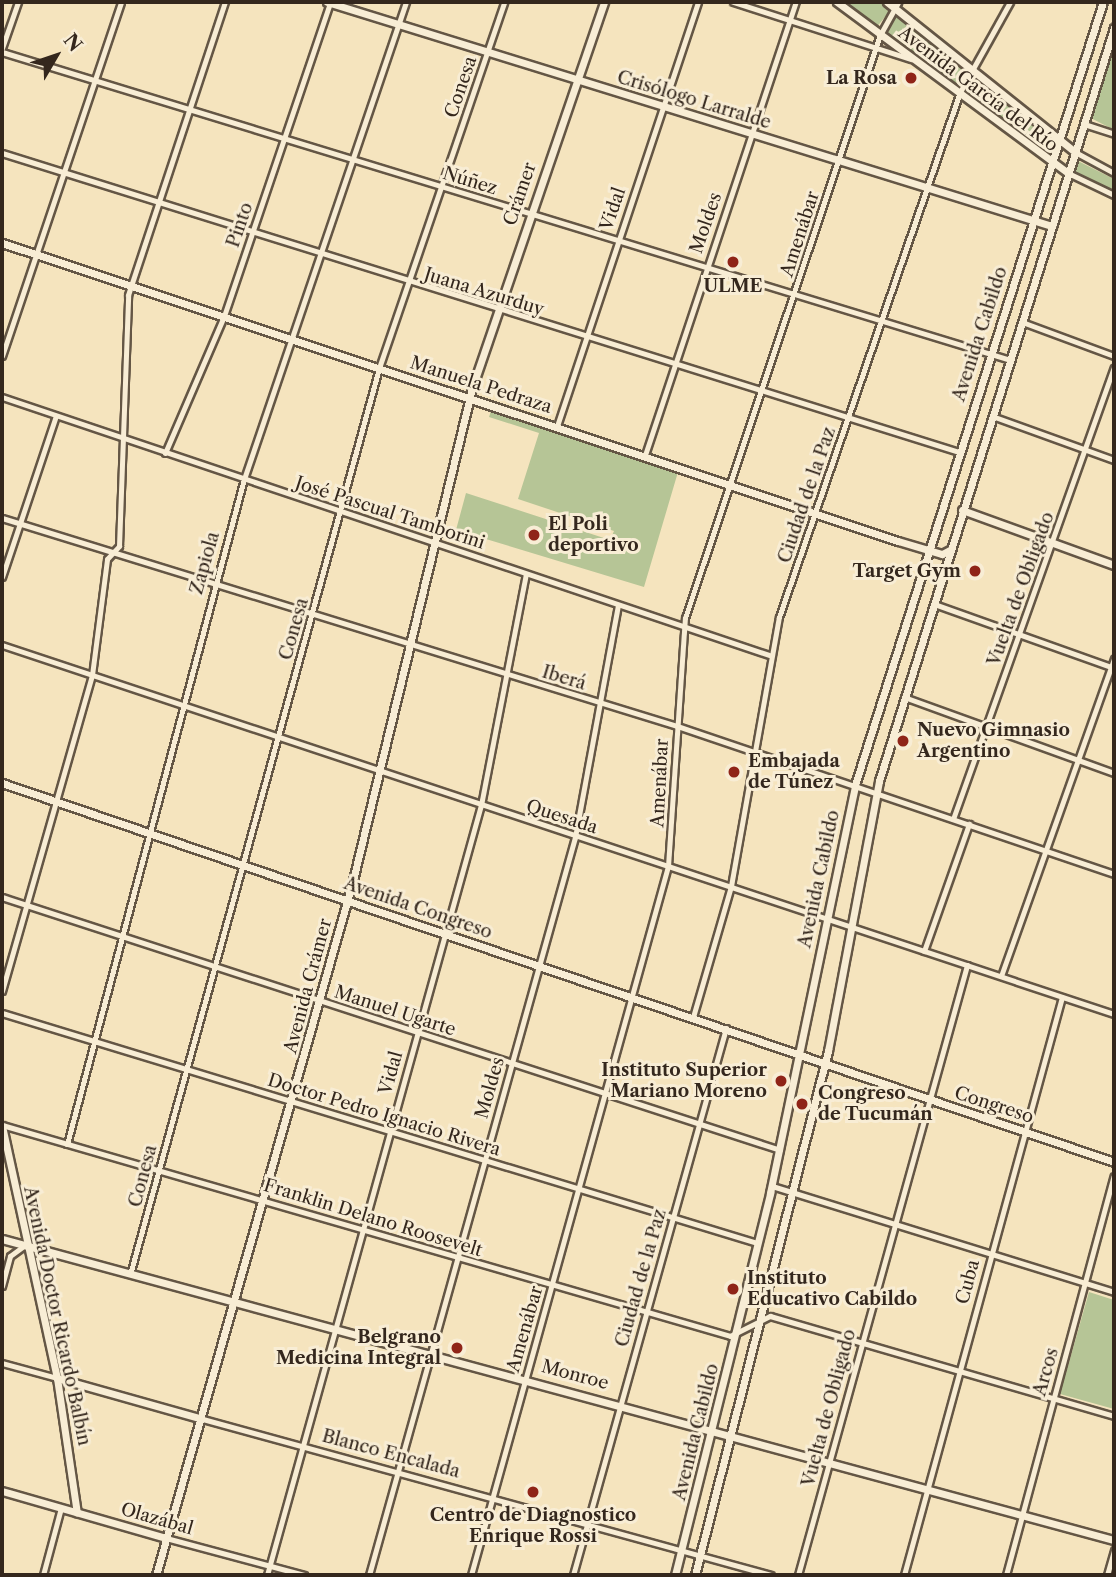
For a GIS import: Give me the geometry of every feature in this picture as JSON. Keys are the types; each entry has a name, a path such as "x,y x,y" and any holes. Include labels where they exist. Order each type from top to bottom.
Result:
{"main road":[{"name":"Crisólogo Larralde","path":"329,2 1052,226"},
{"name":"Crámer","path":"469,398 529,213 604,2"},
{"name":"Avenida García del Río","path":"836,2 1050,164 1068,173"},
{"name":"Avenida García del Río","path":"887,2 896,5 1059,135 1075,152"},
{"name":"Avenida Cabildo","path":"676,1575 714,1430 772,1186 855,785 1103,2"},
{"name":"Avenida Cabildo","path":"695,1575 824,1065 876,792 1113,34"},
{"name":"Manuela Pedraza","path":"2,243 224,316 293,342 557,426 929,550 950,550"},
{"name":"Avenida Crámer","path":"156,1575 348,900 412,648 469,398"},
{"path":"962,510 1114,565"},
{"name":"Avenida Congreso","path":"2,783 633,996 824,1065"},
{"name":"Congreso","path":"824,1065 1114,1162"},
{"name":"Avenida Doctor Ricardo Balbín","path":"2,1126 57,1378 77,1513"},
{"name":"Monroe","path":"2,1239 131,1270 1114,1540"},
{"name":"Blanco Encalada","path":"57,1378 199,1418"},
{"name":"Olazábal","path":"2,1491 166,1538"}],"street":[{"path":"2,50 18,2"},
{"path":"2,356 121,2"},
{"path":"2,991 92,675 112,554 118,546 131,286 225,2"},
{"name":"Pinto","path":"165,453 224,316 329,2"},
{"name":"Zapiola","path":"67,1144 212,585 244,479 293,342 406,2"},
{"name":"Conesa","path":"131,1270 343,512 379,368 505,2"},
{"name":"Vidal","path":"557,426 698,2"},
{"path":"733,2 876,50 911,59"},
{"name":"Moldes","path":"645,455 796,2"},
{"name":"Ciudad de la Paz","path":"693,1017 731,886 769,655 926,188 960,95 1010,2"},
{"name":"Amenábar","path":"471,1575 668,866 682,626 880,35 896,5"},
{"name":"Núñez","path":"2,50 189,111 1010,360"},
{"path":"1084,124 1114,134"},
{"path":"1075,152 1114,173"},
{"name":"Juana Azurduy","path":"2,153 156,206 253,233 673,367 959,452"},
{"path":"1068,173 1114,195"},
{"path":"1022,322 1114,356"},
{"name":"Vuelta de Obligado","path":"953,819 1114,368"},
{"name":"José Pascual Tamborini","path":"2,397 769,655"},
{"path":"2,577 55,416"},
{"path":"992,416 1114,460"},
{"name":"Iberá","path":"2,518 312,618 677,726 1114,874"},
{"name":"Vidal","path":"267,1575 481,805 526,574"},
{"path":"933,604 1113,668"},
{"name":"Moldes","path":"369,1575 575,837 618,605"},
{"name":"Quesada","path":"2,645 278,739 827,917 1114,1014"},
{"path":"1001,976 1114,659"},
{"path":"904,698 1114,773"},
{"path":"924,951 969,824"},
{"name":"Manuel Ugarte","path":"2,897 780,1150"},
{"name":"Vuelta de Obligado","path":"798,1575 967,965"},
{"name":"Cuba","path":"904,1575 1062,997"},
{"name":"Doctor Pedro Ignacio Rivera","path":"2,1013 757,1243"},
{"name":"Ciudad de la Paz","path":"573,1575 726,1028"},
{"name":"Franklin Delano Roosevelt","path":"2,1126 736,1336"},
{"name":"Arcos","path":"1006,1575 1114,1176"},
{"path":"772,1186 793,1189 1114,1292"},
{"path":"2,1286 10,1256 27,1243"},
{"path":"736,1336 770,1316 1114,1416"},
{"name":"Blanco Encalada","path":"2,1363 57,1378"},
{"name":"Blanco Encalada","path":"199,1418 771,1575"},
{"path":"43,1575 61,1508"},
{"name":"Olazábal","path":"166,1538 304,1575"},
{"path":"1107,1575 1114,1550"}],"green space":[{"path":"843,2 881,2 889,12 876,28"},
{"path":"897,15 964,64 954,89 885,35"},
{"path":"1114,46 1114,130 1089,117"},
{"path":"974,73 1052,134 1046,153 963,95"},
{"path":"1076,160 1114,179 1114,191 1072,171"},
{"path":"491,411 678,472 644,587 456,530 466,493 610,540 614,531 518,499 539,433 489,417"},
{"path":"1089,1292 1114,1300 1114,1409 1060,1394"}],"place":[{"name":"La Rosa","path":"911,78"},
{"name":"ULME","path":"733,262"},
{"name":"El Poli deportivo","path":"534,535"},
{"name":"Target Gym","path":"975,571"},
{"name":"Nuevo Gimnasio Argentino","path":"903,741"},
{"name":"Embajada de Túnez","path":"734,772"},
{"name":"Instituto Superior Mariano Moreno","path":"781,1081"},
{"name":"Congreso de Tucumán","path":"802,1104"},
{"name":"Instituto Educativo Cabildo","path":"733,1289"},
{"name":"Belgrano Medicina Integral","path":"457,1348"},
{"name":"Centro de Diagnostico Enrique Rossi","path":"533,1492"}]}
